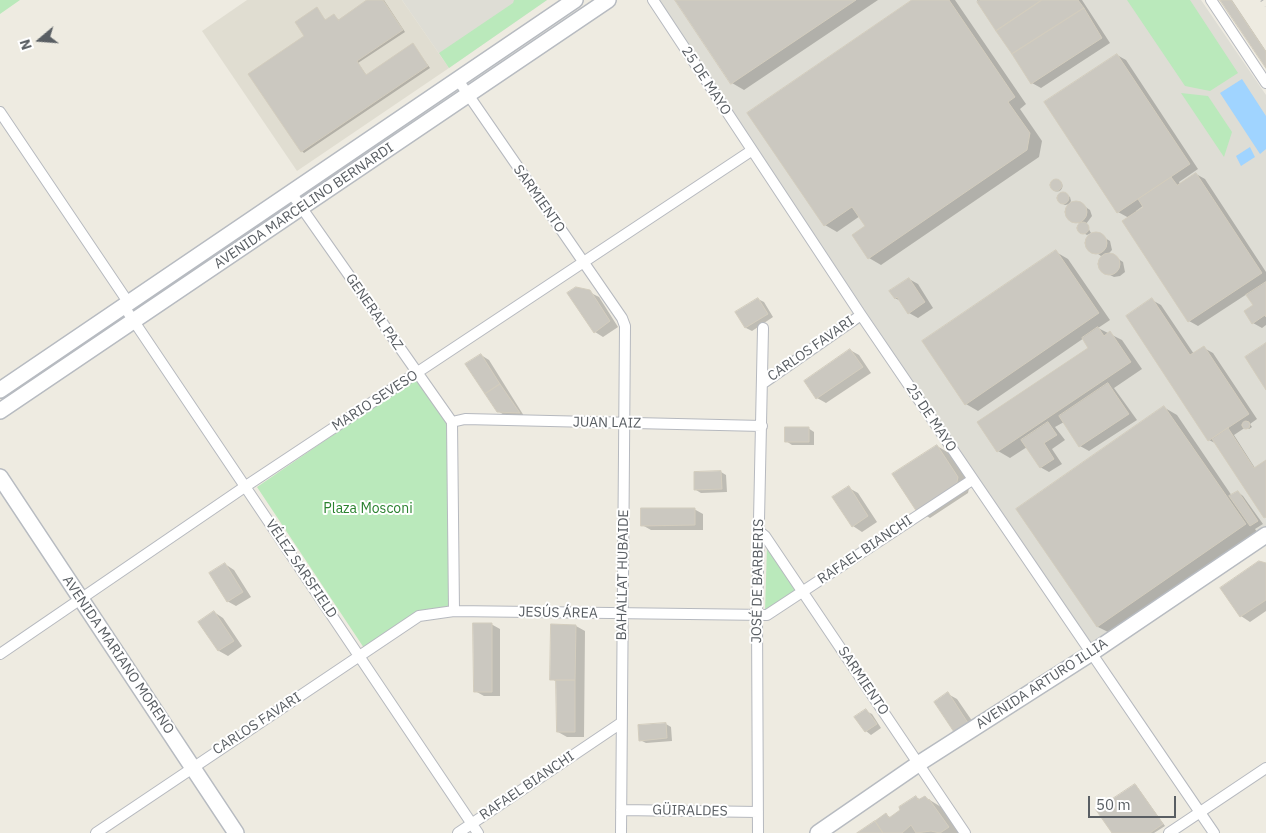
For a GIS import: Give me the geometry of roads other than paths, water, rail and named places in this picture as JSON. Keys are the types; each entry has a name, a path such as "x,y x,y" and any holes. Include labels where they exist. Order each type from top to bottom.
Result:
{"main road":[{"name":"AVENIDA MARCELINO BERNARDI","path":"0,390 292,194 575,0"},
{"name":"AVENIDA MARCELINO BERNARDI","path":"0,411 608,0"},
{"name":"AVENIDA MARIANO MORENO","path":"0,477 236,833"},
{"name":"AVENIDA ARTURO ILLIA","path":"818,833 918,764 1090,654 1266,535"}],"street":[{"name":"25 DE MAYO","path":"653,0 751,151 972,480 1214,833"},
{"path":"1211,0 1266,83"},
{"name":"SARMIENTO","path":"458,80 622,318"},
{"name":"VÉLEZ SARSFIELD","path":"0,112 126,304 134,320 478,833"},
{"name":"MARIO SEVESO","path":"0,654 246,486 751,151"},
{"name":"GENERAL PAZ","path":"292,194 452,422"},
{"name":"CARLOS FAVARI","path":"762,384 861,315"},
{"name":"BAHALLAT HUBAIDE","path":"621,833 622,614 626,424 625,331 622,318"},
{"name":"JOSÉ DE BARBERIS","path":"758,833 757,616 763,328"},
{"name":"JUAN LAIZ","path":"452,422 466,419 762,426"},
{"path":"452,422 454,611"},
{"name":"RAFAEL BIANCHI","path":"757,616 771,614 972,480"},
{"name":"SARMIENTO","path":"758,531 765,536 965,833"},
{"name":"JESÚS ÁREA","path":"419,616 454,611 757,616"},
{"name":"CARLOS FAVARI","path":"96,833 193,766 360,657 419,616"},
{"name":"RAFAEL BIANCHI","path":"458,833 621,723"},
{"path":"1169,833 1266,768"},
{"name":"GÜIRALDES","path":"621,810 758,812"}],"water":[{"path":"1242,79 1266,116 1266,149 1260,154 1220,93"},
{"path":"1250,147 1255,157 1241,166 1236,156"}],"railway":[{"path":"1262,0 1266,6"}],"park label":[{"name":"Plaza Mosconi","path":"368,509"}]}
